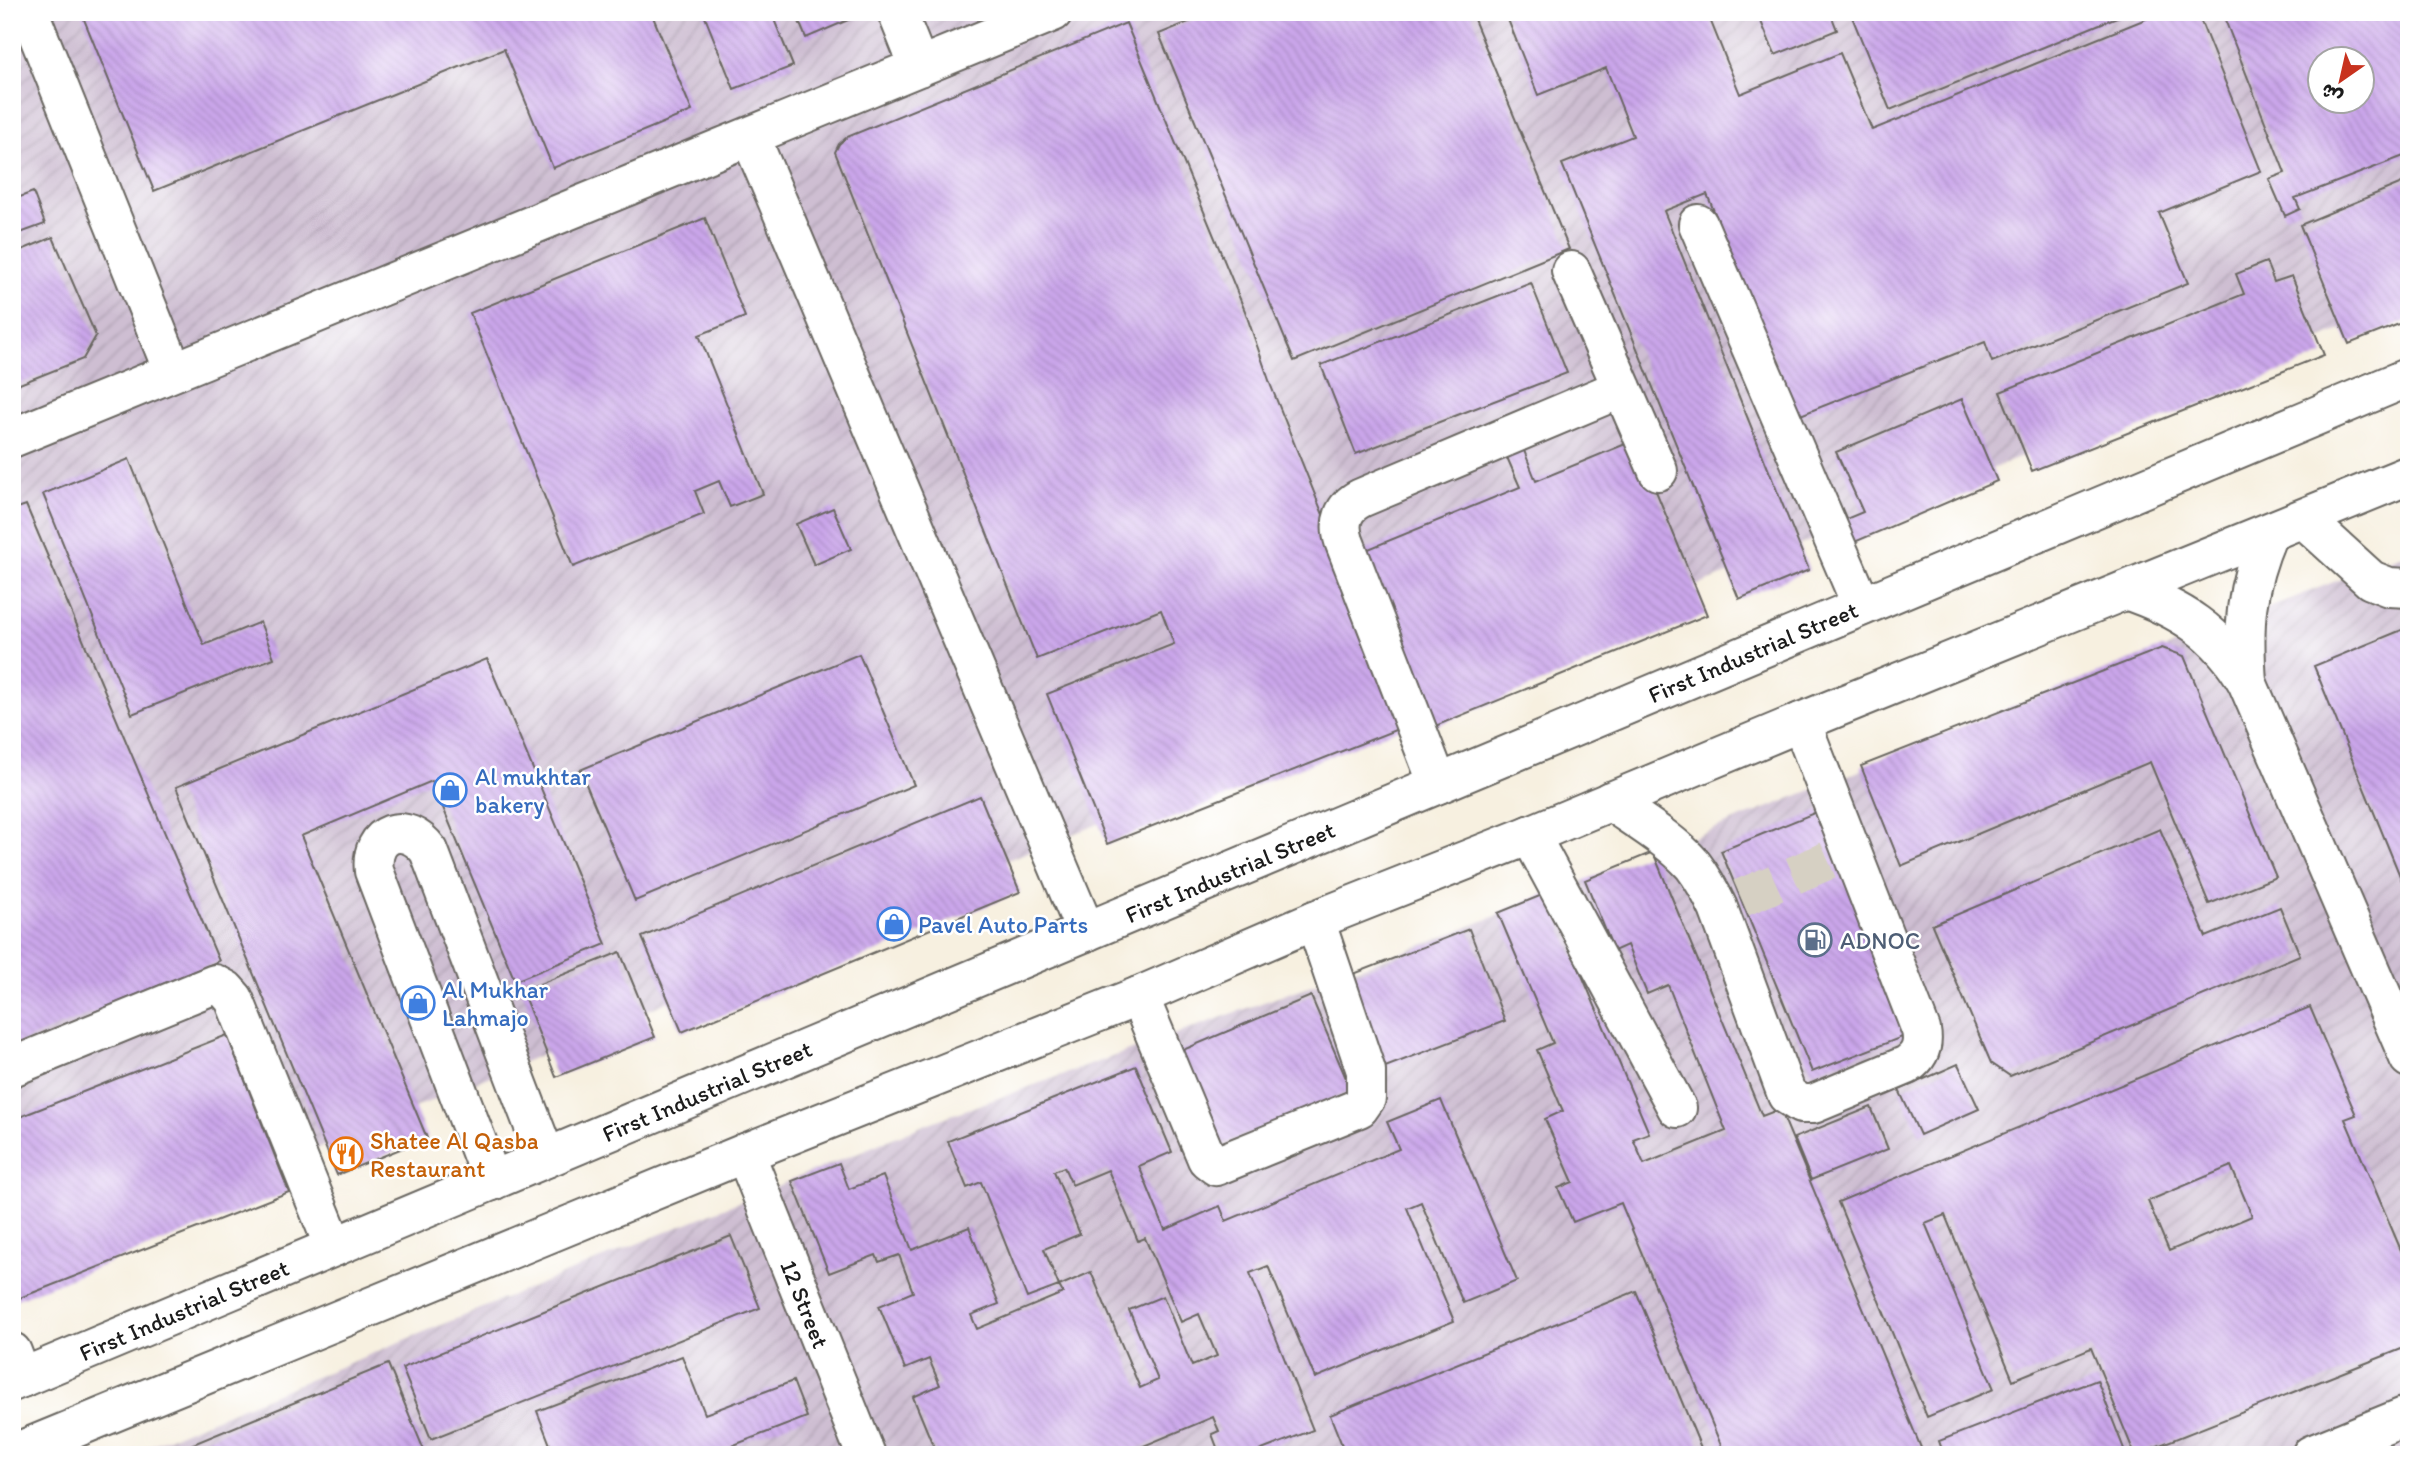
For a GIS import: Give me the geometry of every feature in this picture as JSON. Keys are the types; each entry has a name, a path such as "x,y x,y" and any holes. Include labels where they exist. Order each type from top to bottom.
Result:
{"main road":[{"path":"29,12 173,371"},
{"path":"897,12 919,67"},
{"path":"12,438 1053,12"},
{"path":"750,136 1086,932"},
{"path":"1698,224 1862,606"},
{"path":"1571,271 1658,471"},
{"name":"First Industrial Street","path":"16,1370 334,1247 2409,377"},
{"path":"1438,784 1344,541 1341,524 1343,516 1354,502 1361,498 1622,388"},
{"path":"12,1454 745,1153 1139,996 1315,920 1530,835 2409,475"},
{"path":"2304,519 2371,580 2389,587 2409,588"},
{"path":"2247,682 2245,621 2248,591 2268,534"},
{"path":"2126,590 2175,610 2197,624 2235,660 2247,682 2409,1058"},
{"path":"1610,801 1675,847 1693,865 1707,885 1730,903 1787,1096 1801,1104 1813,1104 1907,1065 1916,1059 1923,1040 1845,854 1801,722"},
{"path":"492,1181 374,871 375,850 381,841 390,835 401,832 412,835 422,841 429,851 546,1158"},
{"path":"1530,835 1677,1108"},
{"path":"1139,996 1207,1159 1216,1166 1359,1108 1366,1098 1366,1070 1315,920"},
{"path":"12,1067 215,984 226,990 234,999 334,1247"},
{"name":"12 Street","path":"745,1153 866,1455"},
{"path":"2311,1455 2409,1415"}],"shaded area":[{"path":"12,12 2409,12 2409,303 985,869 12,1276"},
{"path":"2409,552 2409,1455 127,1455 929,1123 1433,941"}],"building":[{"path":"81,12 651,12 692,111 553,168 504,49 154,191"},
{"path":"703,12 771,12 793,66 734,89"},
{"path":"795,12 867,12 806,38"},
{"path":"1213,12 1471,12 1569,249 1294,361 1159,34"},
{"path":"1505,12 1707,12 1740,94 1840,53 1872,130 2163,12 2197,12 2261,171 2159,213 2188,283 1992,362 1985,342 1798,416 1707,194 1664,211 1809,570 1739,599 1562,164 1633,136 1606,68 1538,95"},
{"path":"1757,12 1830,12 1837,30 1775,55"},
{"path":"1850,12 2129,12 1890,110"},
{"path":"2222,12 2409,12 2409,154 2295,198 2300,209 2285,216 2269,179 2285,173"},
{"path":"1126,23 1245,311 1271,386 1408,725 1107,844 1047,694 1174,644 1161,610 1037,659 835,152 847,137"},
{"path":"2409,180 2409,320 2349,344 2300,225"},
{"path":"33,192 45,224 12,236 12,200"},
{"path":"705,218 745,317 699,335 763,494 730,507 719,481 695,491 704,514 573,567 470,313"},
{"path":"53,237 96,336 83,359 12,387 12,254"},
{"path":"2266,262 2274,282 2292,276 2324,355 2032,471 2000,392 2244,294 2236,274"},
{"path":"1531,283 1567,373 1356,454 1321,365"},
{"path":"1962,399 1997,481 1843,547 1834,524 1863,512 1836,452"},
{"path":"1635,440 1707,615 1433,727 1361,552 1520,487 1506,455 1523,448 1536,481"},
{"path":"129,459 204,645 260,622 274,658 132,714 43,494"},
{"path":"26,505 219,961 12,1046 12,510"},
{"path":"833,508 851,549 814,565 796,524"},
{"path":"2409,627 2409,898 2314,666"},
{"path":"2162,648 2184,656 2276,877 2209,904 2150,762 1901,866 1861,766"},
{"path":"859,654 914,785 635,901 580,770"},
{"path":"487,659 606,944 515,981 432,781 301,836 427,1138 337,1175 176,787"},
{"path":"980,796 1020,892 682,1032 642,937"},
{"name":"ADNOC","path":"1819,811 1910,1034 1812,1072 1721,851"},
{"path":"2160,829 2206,937 2280,907 2300,955 2010,1076 1991,1063 1932,925"},
{"path":"1653,852 1762,1116 1780,1109 1924,1455 1725,1455 1621,1203 1573,1222 1558,1188 1573,1182 1545,1119 1563,1111 1537,1050 1553,1043 1498,913 1547,893 1649,1133 1633,1139 1644,1164 1726,1131 1668,985 1647,994 1627,945 1614,951 1585,880"},
{"path":"1469,929 1505,1021 1375,1071 1338,980"},
{"path":"620,952 655,1037 556,1077 522,991"},
{"path":"1311,996 1351,1090 1211,1149 1171,1055"},
{"path":"2310,1007 2356,1115 2345,1119 2409,1269 2409,1346 2135,1455 2091,1348 2013,1380 1945,1215 1925,1223 1994,1389 1927,1417 1838,1202","holes":["2231,1166 2252,1216 2169,1251 2148,1201"]},
{"path":"227,1035 289,1192 12,1301 12,1120"},
{"path":"1958,1064 1979,1109 1920,1135 1899,1090"},
{"path":"1136,1066 1172,1152 1139,1166 1165,1230 1220,1206 1226,1221 1399,1149 1387,1122 1441,1100 1517,1281 1463,1303 1421,1202 1407,1208 1454,1321 1315,1378 1268,1266 1250,1273 1313,1430 1249,1455 1220,1455 1212,1434 1219,1431 1213,1417 1129,1452 1130,1455 937,1455 913,1397 940,1385 929,1359 905,1369 879,1306 913,1292 899,1255 879,1262 876,1255 829,1273 792,1181 839,1163 849,1189 883,1176 912,1250 969,1227 999,1304 971,1315 977,1329 1063,1293 1059,1286 1027,1298 981,1182 967,1188 948,1141","holes":["1064,1167 1072,1185 1108,1170 1138,1241 1145,1238 1181,1322 1199,1314 1217,1356 1192,1366 1163,1296 1129,1310 1158,1380 1140,1388 1091,1272 1059,1286 1044,1249 1080,1234 1054,1171"]},
{"path":"1871,1107 1888,1149 1811,1180 1794,1138"},
{"path":"731,1236 760,1308 431,1439 402,1368"},
{"path":"1636,1291 1704,1455 1346,1455 1330,1415"},
{"path":"682,1356 705,1414 793,1381 807,1417 708,1455 554,1455 537,1411"},
{"path":"388,1364 426,1455 189,1455 186,1447"},
{"path":"2097,1380 2124,1449 2109,1455 1944,1455 1939,1441"}],"tunnel":[{"path":"1741,898 1838,856"}],"place":[{"name":"Al mukhtar bakery","path":"450,790"},
{"name":"Pavel Auto Parts","path":"894,924"},
{"name":"ADNOC","path":"1815,940"},
{"name":"Al Mukhar Lahmajo","path":"418,1003"},
{"name":"Shatee Al Qasba Restaurant","path":"346,1154"}]}
